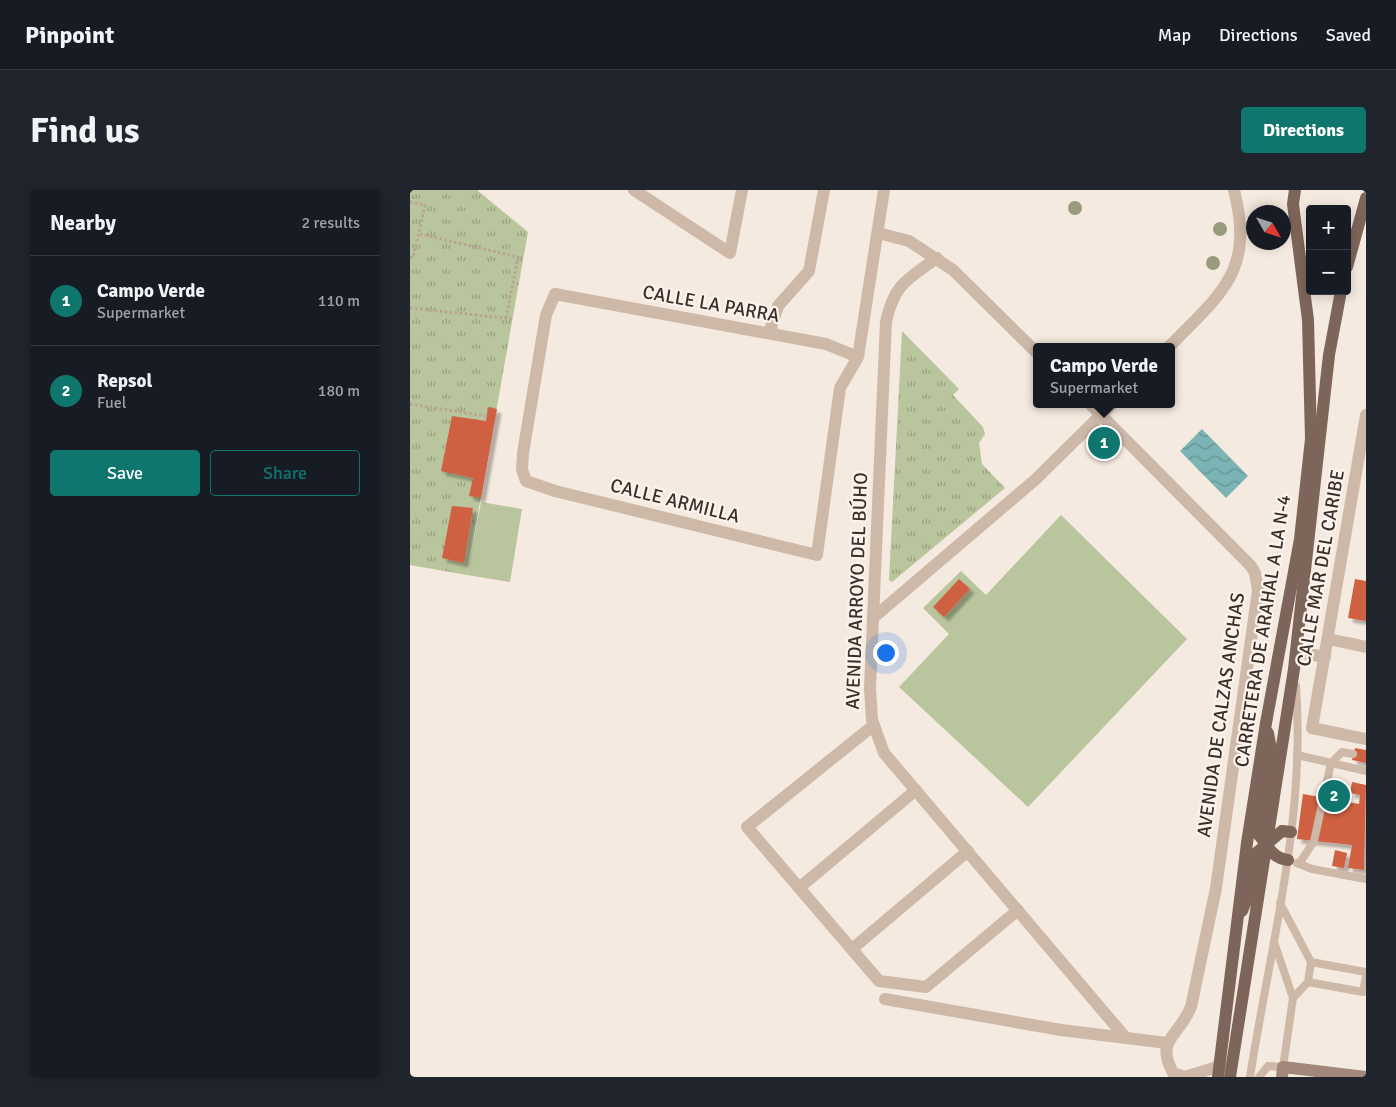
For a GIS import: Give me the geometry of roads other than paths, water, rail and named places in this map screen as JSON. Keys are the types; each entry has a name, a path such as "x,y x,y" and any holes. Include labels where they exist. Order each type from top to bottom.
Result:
{"main road":[{"name":"CARRETERA DE ARAHAL A LA N-4","path":"1219,1072 1236,924 1266,723 1300,539 1311,439 1308,320 1292,204 1296,190"},
{"path":"1351,252 1366,198"},
{"name":"CARRETERA DE ARAHAL A LA N-4","path":"1230,1077 1297,652 1329,355 1341,295"},
{"path":"1266,723 1271,748 1258,834 1266,843 1271,853 1279,859 1293,862"},
{"path":"1236,924 1250,894 1255,854 1282,831 1291,832"}],"street":[{"path":"634,190 730,253 742,190"},
{"path":"769,333 778,306 809,271 824,190"},
{"path":"858,357 884,190"},
{"path":"1173,343 1221,292 1230,278 1242,241 1242,227 1234,190"},
{"path":"878,233 909,241 937,258 953,270 1033,349"},
{"name":"AVENIDA ARROYO DEL BÚHO","path":"937,258 899,286 890,303 886,322 870,688 874,725 884,753 1125,1037"},
{"name":"CALLE LA PARRA","path":"526,481 522,470 523,453 546,315 555,294 826,344 858,357"},
{"name":"CALLE ARMILLA","path":"526,481 554,491 817,555 840,388 858,357"},
{"name":"AVENIDA DE CALZAS ANCHAS","path":"1094,408 1250,566 1255,573 1258,590 1216,888 1191,1007 1185,1021 1167,1043"},
{"path":"873,618 1036,478 1108,408"},
{"name":"CALLE MAR DEL CARIBE","path":"1312,728 1366,415"},
{"path":"1328,640 1366,647"},
{"path":"1297,652 1325,657"},
{"path":"874,725 747,827 879,981 926,987 1018,910"},
{"path":"1312,728 1366,739"},
{"path":"799,888 916,790"},
{"path":"852,950 968,851"},
{"path":"885,999 1061,1030 1167,1043 1165,1057 1173,1073 1185,1077 1219,1072"},
{"path":"1282,1072 1366,1077"}],"lane":[{"path":"1250,1077 1264,985 1274,942 1280,903 1293,862 1291,832 1299,728 1294,669"},
{"path":"1299,728 1312,728"},
{"path":"1293,862 1314,841 1331,763 1342,752 1353,754"},
{"path":"1297,755 1366,771"},
{"path":"1293,862 1312,869 1366,879"},
{"path":"1280,903 1311,962 1308,982 1293,998"},
{"path":"1259,1077 1268,1066 1282,1072 1293,998 1274,942"},
{"path":"1311,962 1366,972"},
{"path":"1308,982 1363,992 1366,978"}],"water":[{"path":"1202,429 1248,476 1226,498 1180,451"}],"place":[{"name":"Campo Verde","path":"1104,443"},
{"name":"Repsol","path":"1334,796"}]}
